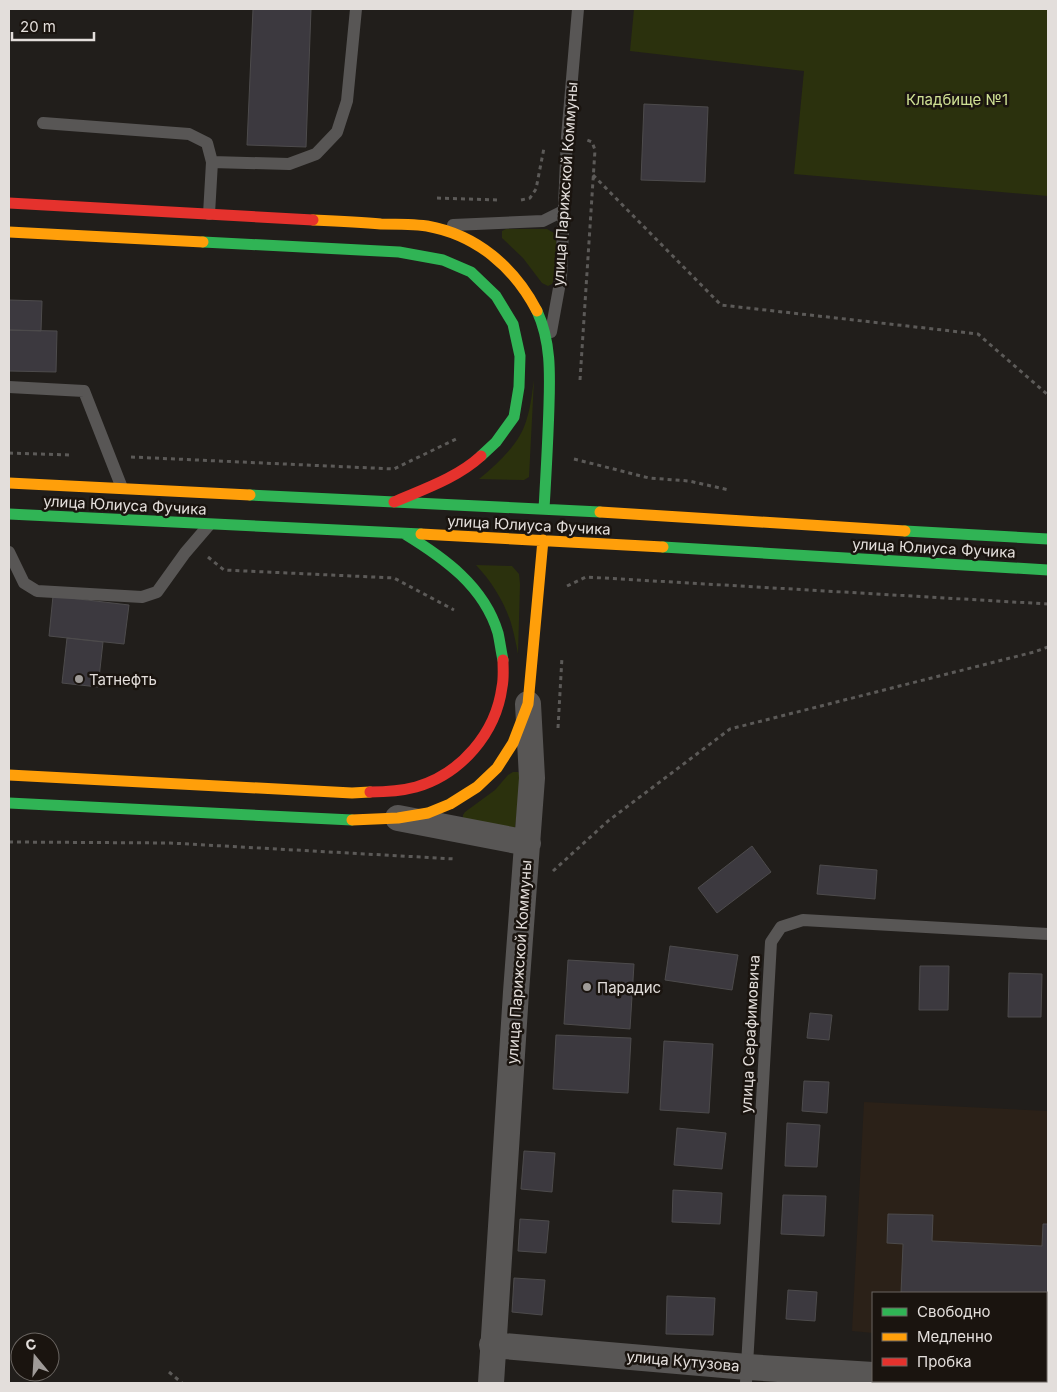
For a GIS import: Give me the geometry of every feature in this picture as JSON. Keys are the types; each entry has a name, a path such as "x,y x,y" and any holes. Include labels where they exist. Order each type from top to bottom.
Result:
{"main road":[{"path":"9,203 399,252 443,260 471,272 496,296 512,324 520,356 519,387 514,417 496,442 470,466 432,486 394,502"},
{"path":"9,232 426,226 462,236 486,250 508,268 529,294 541,319 548,349"},
{"name":"улица Парижской Коммуны","path":"544,509 550,388 548,349"},
{"name":"улица Юлиуса Фучика","path":"9,483 544,509 1048,539"},
{"name":"улица Юлиуса Фучика","path":"9,514 543,540 1048,570"},
{"path":"9,774 352,792 392,792 419,786 446,774 467,758 485,737 496,716 502,692 504,669 502,648 495,624 486,605 468,581 437,554 405,534"},
{"name":"улица Парижской Коммуны","path":"528,704 543,540"},
{"path":"9,803 351,820 398,818 428,813 450,804 477,788 497,768 513,743 528,704"}],"street":[{"name":"улица Парижской Коммуны","path":"490,1383 532,778 528,704"},
{"path":"398,818 528,843"},
{"name":"улица Кутузова","path":"492,1345 747,1375 872,1374"},
{"path":"997,1382 1018,1383"}],"lane":[{"path":"212,162 289,164 316,154 337,132 347,101 356,9"},
{"name":"улица Парижской Коммуны","path":"548,349 561,277 567,138 578,9"},
{"path":"43,123 189,134 207,143 212,162 208,228"},
{"path":"426,226 543,220 563,210"},
{"path":"9,387 84,391 122,488"},
{"path":"9,552 24,583 37,591 142,597 157,592 185,553 210,524"},
{"name":"улица Серафимовича","path":"747,1375 771,942 781,927 803,920 1048,934"}],"path":[{"path":"580,381 595,150 592,142 585,138"},
{"path":"517,201 530,198 536,188 546,142"},
{"path":"594,175 722,306 978,334 1048,395"},
{"path":"429,198 507,201"},
{"path":"128,457 394,469 462,436"},
{"path":"9,453 69,455"},
{"path":"206,555 224,570 394,578 454,610"},
{"path":"566,586 586,577 1048,604"},
{"path":"551,864 550,873 608,821 730,729 1048,648"},
{"path":"558,735 563,655"},
{"path":"9,842 170,843 458,859"},
{"path":"169,1372 182,1383"}],"shaded area":[{"path":"864,1102 1048,1111 1048,1341 1047,1292 872,1292 872,1333 852,1331"}],"green space":[{"name":"Кладбище №1","path":"634,9 1048,9 1048,196 794,174 804,71 630,51"},
{"path":"506,229 547,229 554,233 557,245 557,259 556,273 552,284 548,286 542,283 523,258 502,238 502,231"},
{"path":"534,380 529,477 524,480 479,479 501,459 520,436 528,413"},
{"path":"476,565 512,566 519,574 518,654 505,607 492,585"},
{"path":"513,772 518,772 521,775 515,828 463,820 465,812 495,790"}],"building":[{"path":"253,9 311,9 306,147 247,145"},
{"path":"644,104 708,107 705,182 641,180"},
{"path":"9,300 42,301 41,331 9,330"},
{"path":"9,330 57,331 56,372 9,371"},
{"path":"53,596 129,605 124,644 49,636"},
{"path":"67,638 103,642 98,687 62,683"},
{"path":"752,846 771,872 717,913 698,888"},
{"path":"820,865 877,870 875,899 817,894"},
{"path":"670,946 738,955 732,990 665,980"},
{"path":"568,960 634,964 630,1029 564,1024"},
{"path":"920,966 949,966 948,1010 919,1010"},
{"path":"1009,973 1042,974 1041,1017 1008,1017"},
{"path":"810,1013 832,1015 829,1040 807,1038"},
{"path":"556,1035 631,1038 628,1093 553,1089"},
{"path":"664,1041 713,1044 709,1113 660,1110"},
{"path":"804,1081 829,1082 827,1113 802,1111"},
{"path":"787,1123 820,1125 817,1167 785,1166"},
{"path":"677,1128 726,1133 722,1169 674,1165"},
{"path":"524,1151 555,1153 552,1192 521,1189"},
{"path":"673,1190 722,1193 720,1224 672,1222"},
{"path":"783,1195 826,1196 824,1236 781,1234"},
{"path":"888,1214 933,1215 932,1241 1042,1246 1043,1224 1048,1224 1048,1300 1047,1292 901,1292 903,1244 887,1243"},
{"path":"520,1219 549,1221 546,1253 518,1251"},
{"path":"514,1278 545,1280 542,1315 512,1312"},
{"path":"788,1290 817,1292 815,1321 786,1319"},
{"path":"667,1296 715,1298 713,1335 666,1334"}],"traffic: fast":[{"path":"203,242 399,252 443,260 471,272 496,296 513,324 520,356 519,387 514,417 496,442 481,456"},
{"path":"537,311 545,334 549,370 549,418 544,509"},
{"path":"250,495 600,512"},
{"path":"9,514 421,534"},
{"path":"905,531 1048,539"},
{"path":"405,534 448,563 473,587 492,616 498,633 503,660"},
{"path":"663,547 1048,570"},
{"path":"9,803 352,820"}],"traffic: slow":[{"path":"313,220 421,225 445,230 478,245 492,255 517,280 537,311"},
{"path":"9,232 203,242"},
{"path":"9,483 250,495"},
{"path":"600,512 905,531"},
{"path":"421,534 663,547"},
{"path":"352,820 398,818 428,813 450,804 477,787 497,768 513,743 528,704 543,540"},
{"path":"9,775 352,793 370,792"}],"traffic: jam":[{"path":"9,203 313,220"},
{"path":"394,502 451,477 481,456"},
{"path":"370,792 416,787 432,781 461,762 474,749 492,720 503,684 503,660"}],"place":[{"name":"Татнефть","path":"79,679"},
{"name":"Парадис","path":"587,987"}]}
